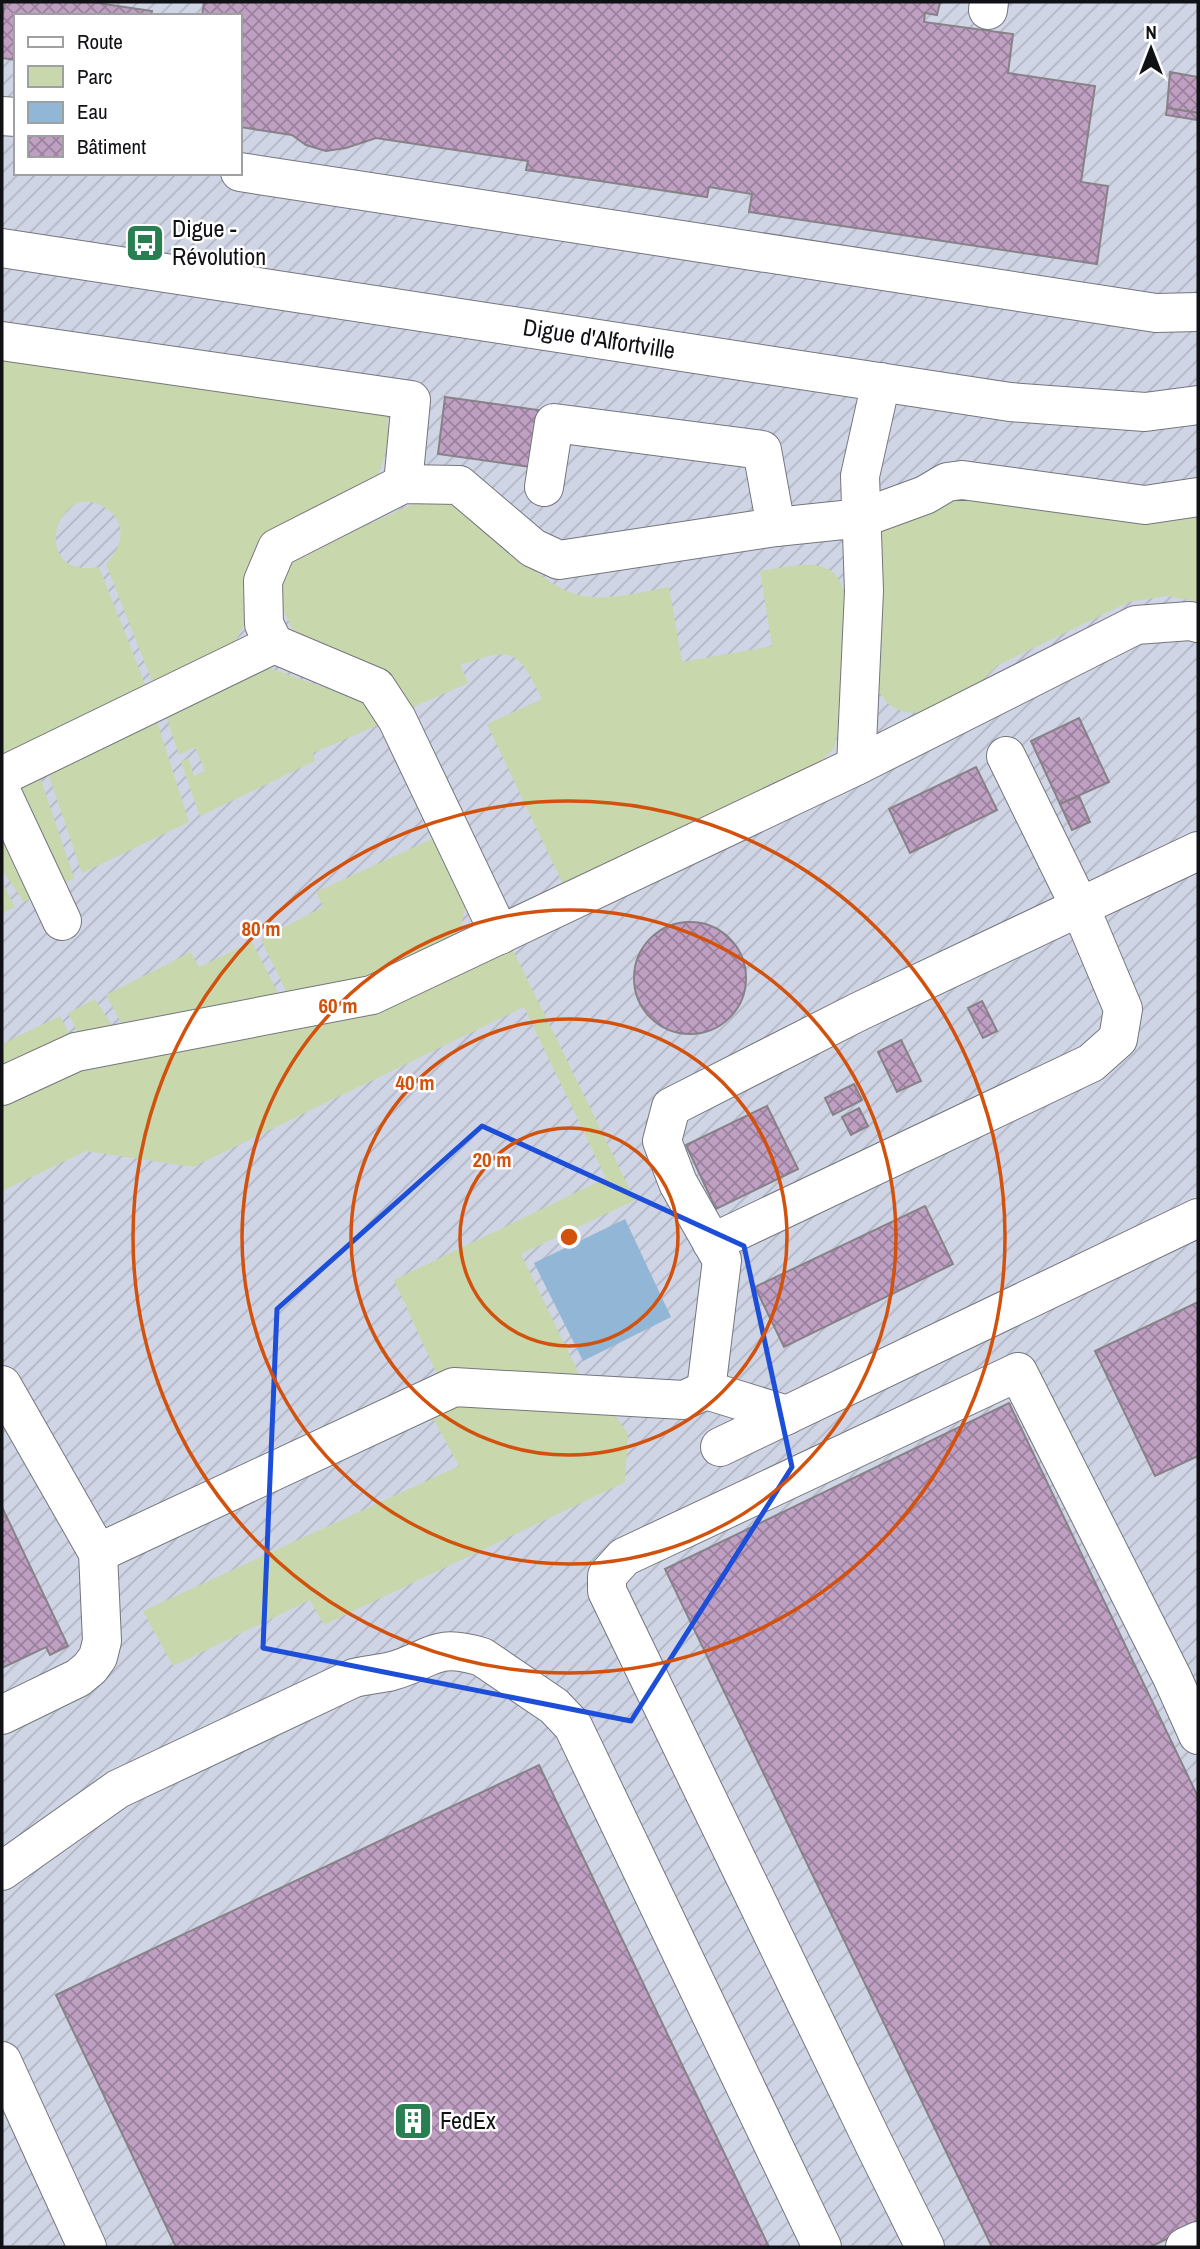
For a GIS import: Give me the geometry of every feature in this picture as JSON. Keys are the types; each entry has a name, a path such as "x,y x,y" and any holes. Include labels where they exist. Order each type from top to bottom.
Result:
{"street":[{"path":"242,172 1156,313 1198,313"},
{"name":"Digue d'Alfortville","path":"2,248 1010,402 1145,412 1198,405"},
{"path":"2,341 411,400 403,484"},
{"path":"856,766 864,592 860,476 881,382"},
{"path":"544,486 554,423 762,450 776,527"},
{"path":"500,934 397,719 376,687 274,644 264,624 263,580 277,548 403,484 459,485 533,548 559,560 776,527 862,518 925,495 947,482 962,481 1145,505 1198,498"},
{"path":"2,1086 76,1052 372,995 856,766 1136,625 1190,621 1198,623"},
{"path":"2,776 274,644"},
{"path":"712,1242 1091,1062 1118,1039 1123,1009 1080,907 1006,756"},
{"path":"2,793 62,921"},
{"path":"706,1390 722,1259 678,1183 662,1141 671,1107 858,1012 1198,851"},
{"path":"720,1447 1198,1218"},
{"path":"925,2247 607,1591 607,1576 624,1557 1018,1372 1172,1677 1198,1735"},
{"path":"2,1385 98,1553 102,1641 98,1657 78,1678 2,1715"},
{"path":"98,1553 454,1387 684,1400 706,1390 787,1415"},
{"path":"2,1871 118,1789 354,1678 393,1671 434,1652 468,1652 482,1657 565,1716 573,1726 822,2247"},
{"path":"2,2061 87,2247"},
{"path":"1185,2247 1198,2241"}],"highlighted area":[{"path":"482,1126 744,1246 792,1467 631,1721 263,1648 277,1309"}],"shaded area":[{"path":"2,2 1198,2 1198,2247 2,2247"}],"green space":[{"path":"2,350 387,416 388,432 384,457 375,479 259,548 250,561 243,590 246,610 244,625 230,652 156,691 106,564 119,544 118,522 107,509 89,502 74,505 63,515 57,530 56,545 63,558 77,567 99,567 149,694 2,765"},
{"path":"952,488 1198,506 1198,602 1167,596 1129,602 998,665 974,688 922,712 912,713 896,709 884,699 874,674 882,533 885,525"},
{"path":"417,502 450,504 470,514 546,579 579,595 612,597 669,587 682,662 772,646 760,571 802,565 826,568 842,586 845,602 838,732 834,748 820,762 563,884 487,724 542,699 519,661 503,654 460,665 468,683 411,708 296,636 279,602 278,586 291,563 298,557"},
{"path":"258,664 362,701 378,725 313,753 315,761 200,816 181,762 188,758 194,776 205,771 195,747 179,755 163,706"},
{"path":"154,712 189,822 82,873 45,764"},
{"path":"37,768 74,878 55,889 14,804 22,774"},
{"path":"2,818 39,895 24,902 2,870"},
{"path":"434,838 466,906 460,930 441,944 363,979 287,993 261,939 323,907 316,892"},
{"path":"2,882 15,907 2,913"},
{"path":"252,942 279,995 122,1024 106,995 191,952 199,967"},
{"path":"513,950 635,1200 521,1254 579,1374 562,1377 437,1374 394,1280 606,1178 524,1007 193,1167 86,1151 2,1191 2,1102 82,1064 381,1009"},
{"path":"95,999 113,1027 78,1033 68,1013"},
{"path":"60,1016 70,1035 2,1067 2,1044"},
{"path":"457,1403 614,1414 628,1434 625,1482 324,1625 310,1600 173,1666 143,1611 459,1466 429,1411"}],"water":[{"path":"625,1219 671,1317 583,1361 534,1263"}],"building":[{"path":"5,2 91,2 152,11 151,14 14,14 14,60 2,58"},
{"path":"204,2 940,2 937,15 925,13 924,22 1013,34 1008,73 1095,86 1081,182 1108,186 1097,264 749,212 752,194 709,187 707,197 526,170 528,161 376,138 346,148 326,151 306,145 292,135 242,127 242,14 202,14"},
{"path":"1170,72 1198,77 1198,113 1167,108"},
{"path":"1167,108 1198,113 1198,120 1166,115"},
{"path":"445,397 545,411 538,468 438,454"},
{"path":"1079,718 1109,782 1060,804 1031,741"},
{"path":"976,767 997,810 910,853 889,809"},
{"path":"1079,796 1090,822 1072,830 1060,804"},
{"path":"690,922 711,927 729,939 741,957 746,978 741,999 729,1017 711,1029 690,1034 669,1029 651,1017 639,999 634,978 639,957 651,939 669,927"},
{"path":"982,1001 997,1031 983,1038 968,1008"},
{"path":"901,1040 921,1081 897,1092 878,1052"},
{"path":"854,1084 862,1100 833,1115 825,1098"},
{"path":"767,1106 798,1169 716,1209 686,1145"},
{"path":"859,1108 868,1126 851,1135 842,1117"},
{"path":"925,1206 953,1264 784,1347 755,1287"},
{"path":"1198,1302 1198,1456 1155,1476 1095,1351"},
{"path":"1009,1403 1198,1797 1198,2224 1150,2247 992,2247 665,1569"},
{"path":"2,1507 68,1646 50,1655 46,1647 2,1668"},
{"name":"FedEx","path":"539,1765 769,2247 176,2247 56,1995"}],"place":[{"name":"Digue - Révolution","path":"145,243"},
{"name":"FedEx","path":"413,2121"}]}
